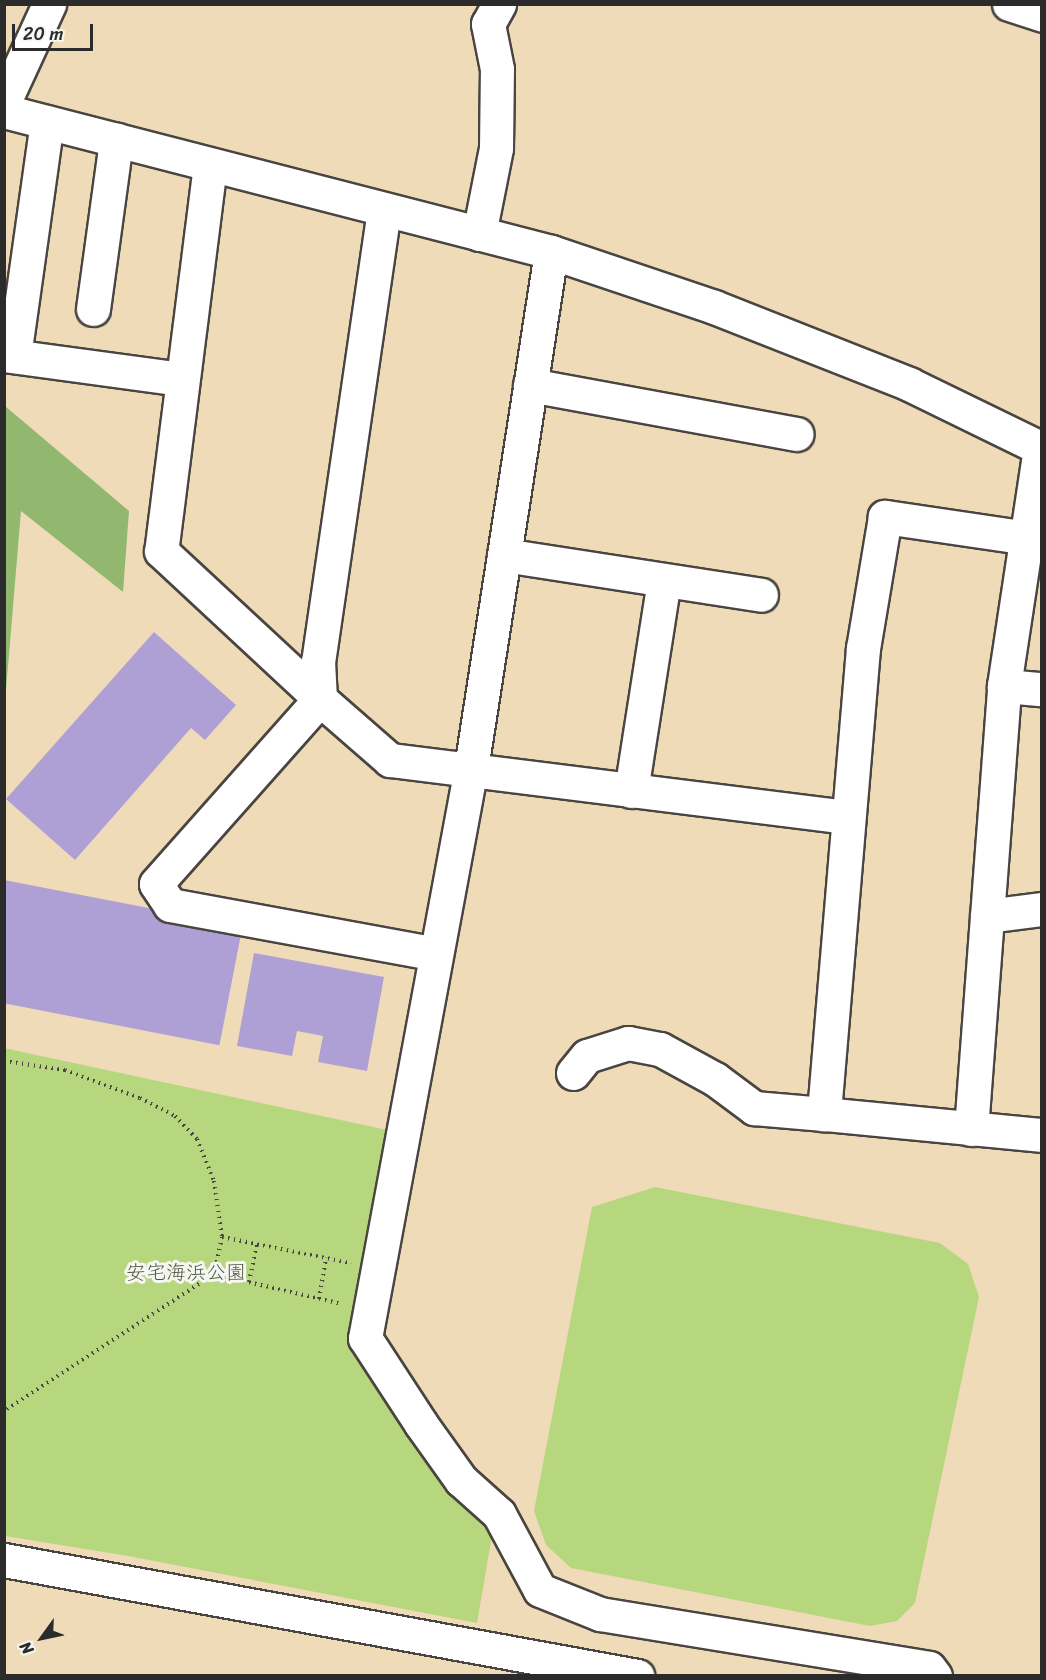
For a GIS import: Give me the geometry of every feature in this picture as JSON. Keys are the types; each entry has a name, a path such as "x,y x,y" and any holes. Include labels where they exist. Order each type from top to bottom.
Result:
{"street":[{"path":"479,234 496,148 497,69 488,24 499,4"},
{"path":"1009,4 1041,15"},
{"path":"4,102 49,5"},
{"path":"4,111 550,252 714,307 898,380 1041,449 1004,686 971,1129"},
{"path":"47,122 9,356 182,379"},
{"path":"93,309 116,140"},
{"path":"210,165 161,551 320,699 390,760 471,768 631,791 847,816"},
{"path":"384,210 318,661 320,699 156,884 170,905 436,954"},
{"path":"550,252 471,768 365,1338 461,1480 499,1514 540,1590 600,1614 928,1668 935,1676"},
{"path":"530,385 797,434"},
{"path":"824,1114 862,648 885,517 1028,538"},
{"path":"504,555 761,595"},
{"path":"631,791 664,581"},
{"path":"1004,686 1041,689"},
{"path":"987,916 1041,909"},
{"path":"573,1073 587,1056 628,1043 660,1048 715,1079 754,1108 1041,1135"},
{"path":"4,1560 637,1676"}],"path":[{"path":"4,1061 65,1070 140,1098 175,1116 197,1139 214,1181 222,1237 214,1274 4,1411"},
{"path":"222,1237 378,1269"},
{"path":"249,1282 257,1244"},
{"path":"319,1299 326,1258"},
{"path":"214,1274 370,1310"}],"green space":[{"path":"5,406 129,511 123,592 21,511 5,702"},
{"name":"安宅海浜公園","path":"4,1048 392,1131 352,1345 458,1503 493,1530 477,1623 128,1556 5,1536"},
{"path":"655,1187 940,1243 968,1264 979,1297 915,1603 897,1621 870,1626 571,1568 546,1545 534,1511 592,1207"}],"building":[{"path":"154,632 236,705 205,740 191,728 75,860 6,799"},
{"path":"4,880 243,926 219,1045 4,1003"},
{"path":"254,953 384,977 367,1071 318,1062 323,1036 297,1031 292,1056 237,1046"}]}
